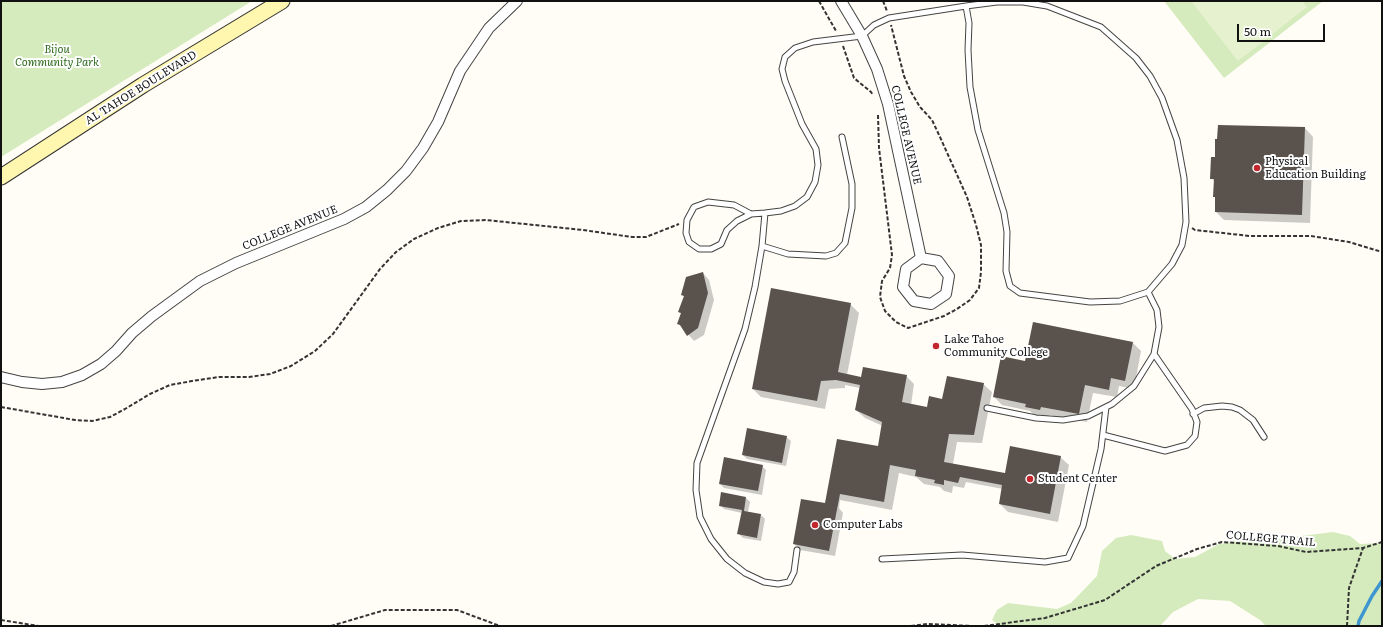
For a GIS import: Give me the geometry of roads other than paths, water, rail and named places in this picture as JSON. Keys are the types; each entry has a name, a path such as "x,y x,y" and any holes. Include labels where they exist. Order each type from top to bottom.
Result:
{"main road":[{"name":"AL TAHOE BOULEVARD","path":"1,177 143,85 282,1"}],"street":[{"name":"COLLEGE AVENUE","path":"1,377 22,382 42,384 62,382 82,375 101,364 116,351 132,333 152,316 200,281 236,263 344,220 366,206 387,190 406,171 423,148 438,122 460,71 489,28 517,1"},
{"name":"COLLEGE AVENUE","path":"841,1 862,36 877,69 888,104 921,258"},
{"path":"921,258 938,261 949,276 946,294 931,304 914,302 903,287 906,269 921,258"}],"lane":[{"path":"751,214 734,205 708,202 694,207 687,220 686,233 689,242 699,249 711,249 721,244 727,230 737,221 751,214 781,211 795,206 807,197 815,182 818,165 816,150 802,124 785,82 782,69 785,57 795,48 813,42 862,36 874,25 889,18 966,6 997,2 1023,2 1047,6 1102,27 1136,58 1150,76 1162,98 1177,140 1184,178 1186,222 1182,245 1172,264 1148,292 1120,301 1090,302 1020,293 1010,286 1006,271 1007,232 1004,214 978,130 970,87 968,50 969,23 966,6"},
{"path":"762,246 788,254 826,256 836,253 845,243 852,208 852,184 842,137"},
{"path":"765,213 762,246 755,287 745,329 697,463 696,490 700,517 711,539 727,559 746,573 764,582 778,584 789,582 794,572 797,550"},
{"path":"987,408 1036,418 1063,420 1088,416 1112,404 1134,386 1154,354 1159,327 1157,310 1148,292"},
{"path":"1103,435 1165,451 1178,449 1187,445 1194,436 1197,422 1154,354"},
{"path":"1193,414 1204,408 1222,406 1232,407 1240,410 1253,420 1264,437"},
{"path":"882,559 962,555 1045,562 1068,558 1083,526 1101,449 1106,407"}],"waterway":[{"path":"1358,626 1359,621 1372,596 1382,581"}],"place":[{"name":"Physical Education Building","path":"1257,168"},
{"name":"Lake Tahoe Community College","path":"936,346"},
{"name":"Student Center","path":"1030,479"},
{"name":"Computer Labs","path":"815,525"}],"park label":[{"name":"Bijou Community Park","path":"57,56"}]}
